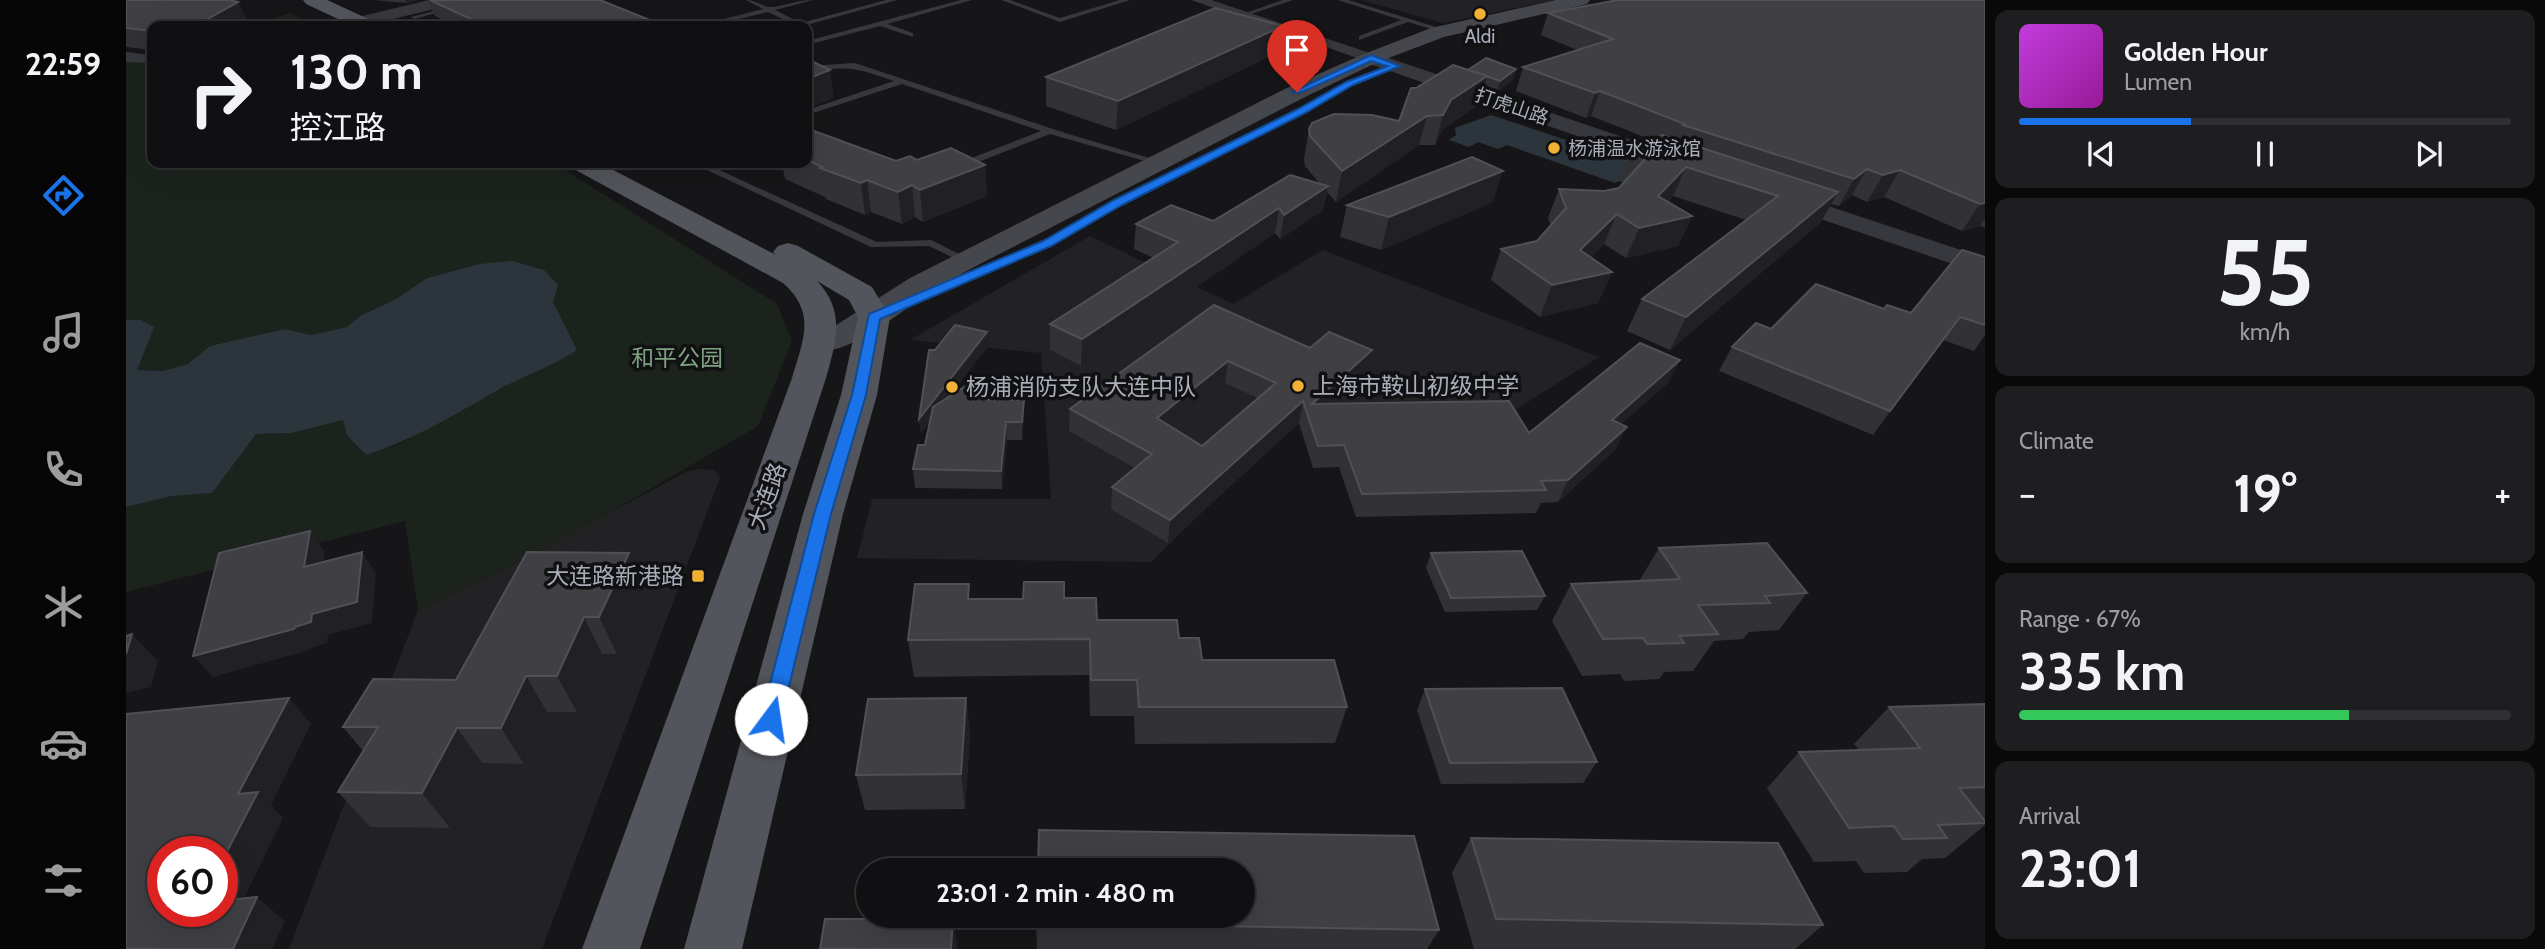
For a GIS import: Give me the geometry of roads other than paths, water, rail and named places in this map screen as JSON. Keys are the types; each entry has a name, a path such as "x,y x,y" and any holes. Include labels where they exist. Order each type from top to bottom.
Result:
{"main road":[{"path":"312,0 386,20"},
{"path":"337,0 386,20"},
{"path":"819,343 842,336 921,284 965,260 1376,54 1450,29 1581,0"},
{"path":"874,317 1047,243 1118,203 1301,111 1350,83 1376,54 1443,44 1525,21 1601,6"},
{"name":"大连路","path":"590,168 794,276 809,290 820,309 819,343 809,378 611,949"},
{"path":"640,168 842,281 861,295 874,317 859,395 823,514 713,949"}],"street":[{"path":"386,20 449,0"},
{"name":"打虎山路","path":"1206,1 1376,54 1704,172"},
{"path":"126,57 147,59"},
{"path":"1756,189 1985,267"}],"lane":[{"path":"386,20 484,0"},
{"path":"748,0 789,21"},
{"path":"722,21 810,0"},
{"path":"812,22 894,0"},
{"path":"812,42 969,0"},
{"path":"1004,0 1060,20 1127,0"},
{"path":"1244,15 1290,0"},
{"path":"1341,0 1408,20 1450,29"},
{"path":"1360,0 1450,29"},
{"path":"850,12 910,35"},
{"path":"1376,54 1408,20"},
{"path":"812,71 855,65 1049,131 1158,162"},
{"path":"812,111 902,80"},
{"path":"949,170 1049,131"},
{"path":"708,168 875,245 931,243 965,260"}],"place":[{"name":"Aldi","path":"1480,14"},
{"name":"杨浦温水游泳馆","path":"1554,148"},
{"name":"上海市鞍山初级中学","path":"1298,386"},
{"name":"杨浦消防支队大连中队","path":"952,387"},
{"name":"大连路新港路","path":"698,576"}],"park label":[{"name":"和平公园","path":"677,358"}]}
